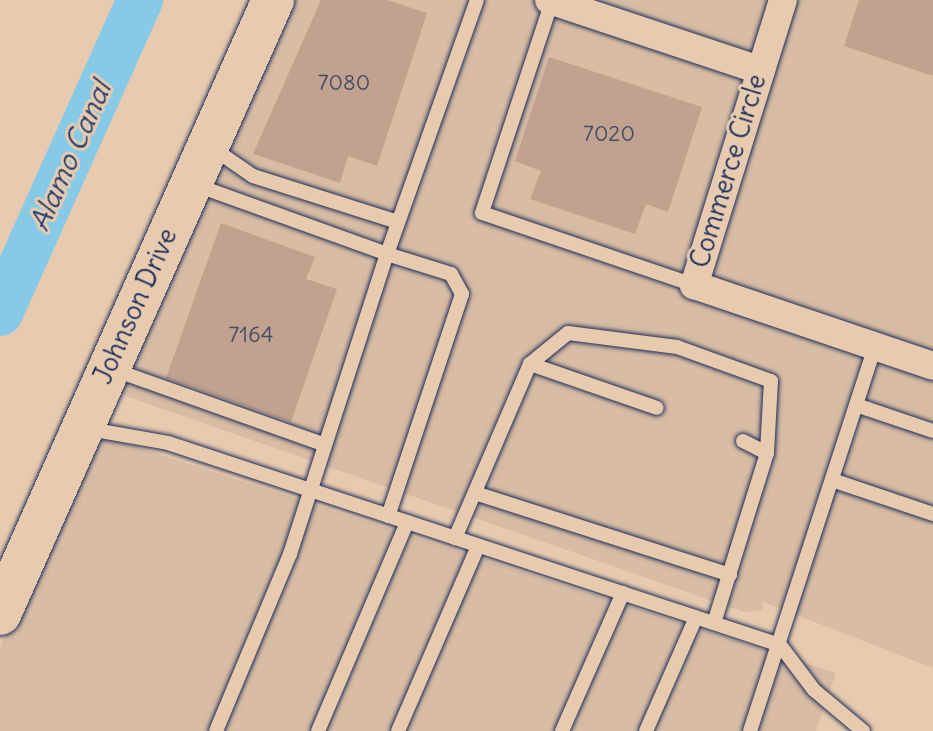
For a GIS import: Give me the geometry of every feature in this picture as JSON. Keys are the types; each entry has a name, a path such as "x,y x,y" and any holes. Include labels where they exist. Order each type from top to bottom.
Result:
{"street":[{"name":"Johnson Drive","path":"0,614 273,0"},
{"path":"551,0 583,5 760,70"},
{"name":"Commerce Circle","path":"783,0 694,285 933,366"}],"lane":[{"path":"216,731 290,554 307,489 477,0"},
{"path":"551,0 482,213 694,285"},
{"path":"208,145 253,176 398,222"},
{"path":"191,183 451,274 462,294 388,516"},
{"path":"455,538 530,364 568,333 677,347 771,381 767,453 714,623"},
{"path":"750,731 875,346"},
{"path":"530,364 657,408"},
{"path":"107,368 323,444"},
{"path":"856,405 933,431"},
{"path":"81,427 168,443 780,645 814,690 863,731"},
{"path":"743,441 767,453"},
{"path":"832,480 933,514"},
{"path":"475,493 730,575"},
{"path":"318,731 407,522"},
{"path":"398,731 478,546"},
{"path":"562,731 623,593"},
{"path":"646,731 696,617"}],"shaded area":[{"path":"290,0 933,0 933,668 763,602 762,610 744,612 117,393"},
{"path":"93,433 836,673 816,731 0,731 0,648"}],"building":[{"path":"321,0 387,0 427,13 377,166 348,156 340,183 253,154"},
{"path":"859,0 933,0 933,76 844,46"},
{"path":"549,57 702,107 668,212 646,204 635,234 530,199 541,171 515,161"},
{"path":"221,223 315,257 306,279 337,289 291,422 166,378"}],"waterway":[{"name":"Alamo Canal","path":"0,313 140,0"}]}
